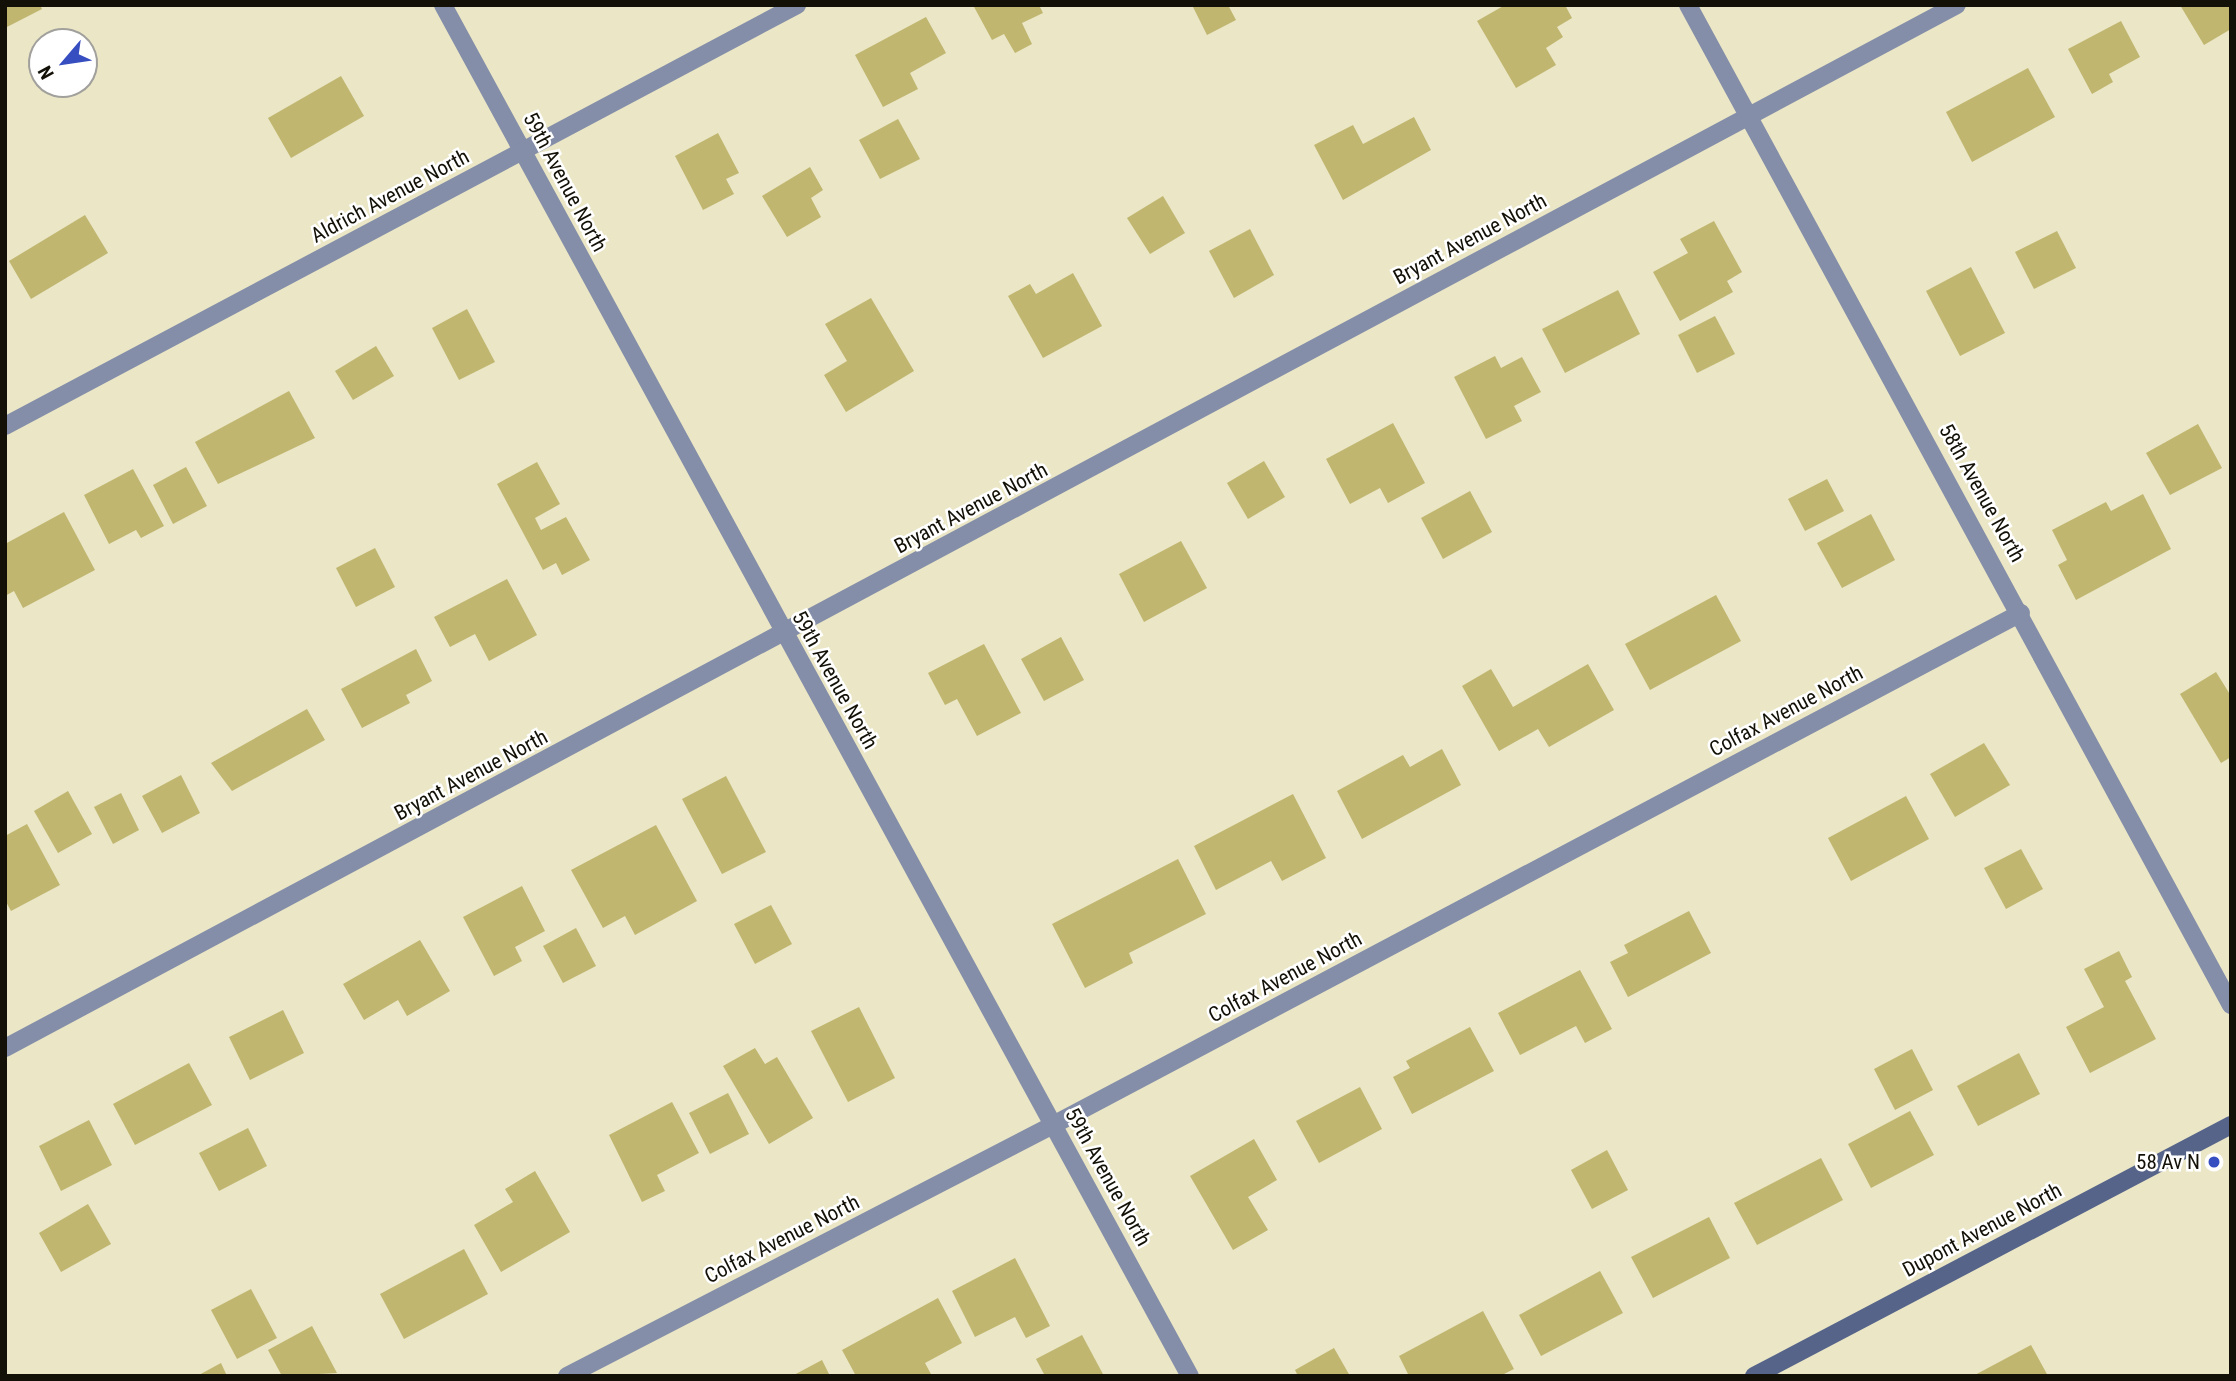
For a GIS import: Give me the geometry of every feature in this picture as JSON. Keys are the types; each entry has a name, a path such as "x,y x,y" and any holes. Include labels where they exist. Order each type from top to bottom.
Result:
{"street":[{"name":"59th Avenue North","path":"443,5 783,634 1190,1376"},
{"name":"Aldrich Avenue North","path":"5,426 797,5"},
{"name":"58th Avenue North","path":"1688,5 2021,613 2231,1005"},
{"name":"Bryant Avenue North","path":"5,1048 783,634 1748,114 1957,5"},
{"name":"Colfax Avenue North","path":"567,1376 1053,1125 2021,613"},
{"name":"Dupont Avenue North","path":"1754,1376 2231,1125"}],"building":[{"path":"5,5 40,5 42,9 5,28"},
{"path":"973,5 1039,5 1043,13 1022,23 1032,44 1015,53 1004,34 992,40"},
{"path":"1192,5 1228,5 1236,20 1207,35"},
{"path":"1505,5 1565,5 1572,18 1557,27 1563,37 1546,48 1556,65 1516,88 1477,21"},
{"path":"2180,5 2230,5 2231,29 2204,45"},
{"path":"926,17 946,53 910,73 918,89 883,107 855,55"},
{"path":"2121,21 2140,57 2109,74 2113,82 2092,94 2068,49"},
{"path":"2028,68 2055,117 1972,162 1946,112"},
{"path":"341,76 364,116 291,158 268,118"},
{"path":"1414,117 1431,150 1343,200 1314,145 1353,125 1363,144"},
{"path":"898,119 920,159 880,179 859,140"},
{"path":"718,133 739,173 726,179 734,194 703,210 675,156"},
{"path":"810,167 823,190 811,198 821,217 787,237 762,196"},
{"path":"1163,196 1185,233 1150,254 1127,218"},
{"path":"85,215 108,253 31,299 9,261"},
{"path":"1714,221 1742,272 1727,281 1733,292 1680,321 1653,272 1688,253 1680,239"},
{"path":"1250,229 1274,275 1234,298 1209,251"},
{"path":"2057,231 2076,268 2034,289 2015,252"},
{"path":"1971,267 2005,333 1960,356 1926,291"},
{"path":"1073,273 1102,326 1043,358 1008,296 1030,284 1036,294"},
{"path":"1618,290 1640,334 1565,373 1542,329"},
{"path":"871,298 914,371 846,412 824,375 847,361 825,324"},
{"path":"467,309 495,362 459,380 432,328"},
{"path":"1715,316 1735,354 1697,373 1678,335"},
{"path":"376,346 394,376 353,400 335,371"},
{"path":"1495,356 1501,368 1522,357 1541,392 1514,406 1522,421 1486,439 1454,377"},
{"path":"289,391 315,438 218,484 195,442"},
{"path":"1393,423 1425,483 1388,503 1380,488 1350,504 1326,459"},
{"path":"2198,424 2222,468 2170,495 2146,453"},
{"path":"1264,461 1285,497 1248,519 1227,483"},
{"path":"537,462 560,504 535,518 541,530 566,517 590,560 562,575 556,563 543,570 497,484"},
{"path":"186,467 207,506 173,524 153,485"},
{"path":"133,469 164,526 141,538 136,530 109,544 84,495"},
{"path":"1827,479 1844,511 1805,531 1788,499"},
{"path":"1470,491 1492,532 1443,559 1421,518"},
{"path":"2143,494 2171,549 2076,600 2058,565 2067,560 2052,530 2106,502 2111,511"},
{"path":"64,512 95,570 23,608 14,591 5,596 5,544"},
{"path":"1871,514 1895,560 1842,588 1817,543"},
{"path":"1181,541 1207,588 1144,622 1119,574"},
{"path":"375,548 395,587 356,607 336,568"},
{"path":"507,579 537,635 489,661 475,634 450,647 434,617"},
{"path":"1716,595 1741,641 1650,690 1625,644"},
{"path":"1061,637 1084,680 1044,701 1021,659"},
{"path":"984,644 1021,713 977,736 957,699 945,705 928,673"},
{"path":"416,649 432,681 406,695 410,703 362,728 341,689"},
{"path":"1588,664 1614,710 1549,747 1538,729 1499,751 1462,686 1491,669 1513,707"},
{"path":"2216,672 2231,696 2231,757 2221,763 2180,694"},
{"path":"307,709 325,740 232,791 211,763"},
{"path":"1984,743 2010,785 1955,817 1930,774"},
{"path":"1442,749 1461,785 1362,839 1337,791 1403,755 1410,767"},
{"path":"181,775 200,813 162,833 142,796"},
{"path":"726,776 766,852 722,874 682,799"},
{"path":"68,791 92,834 58,853 34,811"},
{"path":"121,793 139,830 113,844 94,807"},
{"path":"1293,794 1326,858 1282,881 1271,861 1216,890 1194,846"},
{"path":"1906,796 1929,839 1851,881 1828,838"},
{"path":"27,824 60,885 11,911 5,900 5,836"},
{"path":"656,825 697,901 635,935 625,916 603,928 571,870"},
{"path":"2021,849 2043,889 2006,909 1984,868"},
{"path":"1178,859 1206,914 1129,953 1133,963 1085,988 1052,924"},
{"path":"522,886 545,931 515,947 522,961 494,976 463,917"},
{"path":"771,905 792,944 755,964 734,924"},
{"path":"1689,911 1711,953 1628,997 1610,962 1628,953 1624,945"},
{"path":"576,928 596,966 563,983 543,946"},
{"path":"420,940 450,991 407,1016 398,1000 364,1020 343,984"},
{"path":"2119,951 2132,977 2125,981 2156,1039 2090,1073 2066,1027 2104,1007 2084,969"},
{"path":"1580,970 1612,1029 1585,1043 1576,1026 1520,1055 1498,1013"},
{"path":"859,1007 895,1078 848,1102 811,1031"},
{"path":"283,1010 304,1053 250,1080 229,1037"},
{"path":"1470,1027 1494,1071 1412,1114 1393,1077 1410,1068 1406,1061"},
{"path":"755,1048 765,1064 777,1057 813,1118 769,1144 723,1066"},
{"path":"1912,1049 1933,1090 1895,1110 1874,1069"},
{"path":"2019,1053 2040,1094 1978,1126 1957,1086"},
{"path":"189,1063 212,1105 135,1145 113,1104"},
{"path":"1360,1087 1382,1129 1319,1163 1296,1121"},
{"path":"728,1093 749,1134 710,1154 689,1113"},
{"path":"672,1102 699,1153 657,1175 665,1191 642,1202 609,1135"},
{"path":"1910,1111 1934,1155 1871,1188 1848,1144"},
{"path":"89,1120 112,1165 61,1191 39,1146"},
{"path":"248,1128 267,1166 219,1191 199,1153"},
{"path":"1254,1139 1277,1180 1248,1197 1268,1230 1233,1250 1190,1176"},
{"path":"1607,1150 1628,1190 1592,1209 1571,1170"},
{"path":"1821,1158 1843,1200 1757,1245 1734,1203"},
{"path":"535,1171 570,1232 501,1272 474,1225 513,1202 505,1189"},
{"path":"88,1204 111,1244 61,1272 39,1233"},
{"path":"1709,1217 1730,1258 1653,1298 1631,1257"},
{"path":"464,1249 488,1294 404,1339 380,1294"},
{"path":"1015,1258 1050,1326 1026,1338 1015,1317 975,1337 952,1291"},
{"path":"1600,1271 1623,1313 1541,1356 1519,1315"},
{"path":"251,1289 277,1338 237,1359 211,1310"},
{"path":"938,1298 962,1343 925,1363 932,1376 856,1376 842,1350"},
{"path":"1483,1311 1514,1369 1500,1376 1409,1376 1399,1356"},
{"path":"312,1326 337,1373 282,1376 268,1350"},
{"path":"1082,1335 1104,1376 1045,1376 1036,1359"},
{"path":"2031,1345 2048,1376 1973,1376"},
{"path":"1334,1348 1350,1376 1298,1376 1295,1370"},
{"path":"822,1360 830,1376 792,1376"},
{"path":"221,1363 227,1376 197,1376"}],"place":[{"name":"58 Av N","path":"2214,1162"}]}
